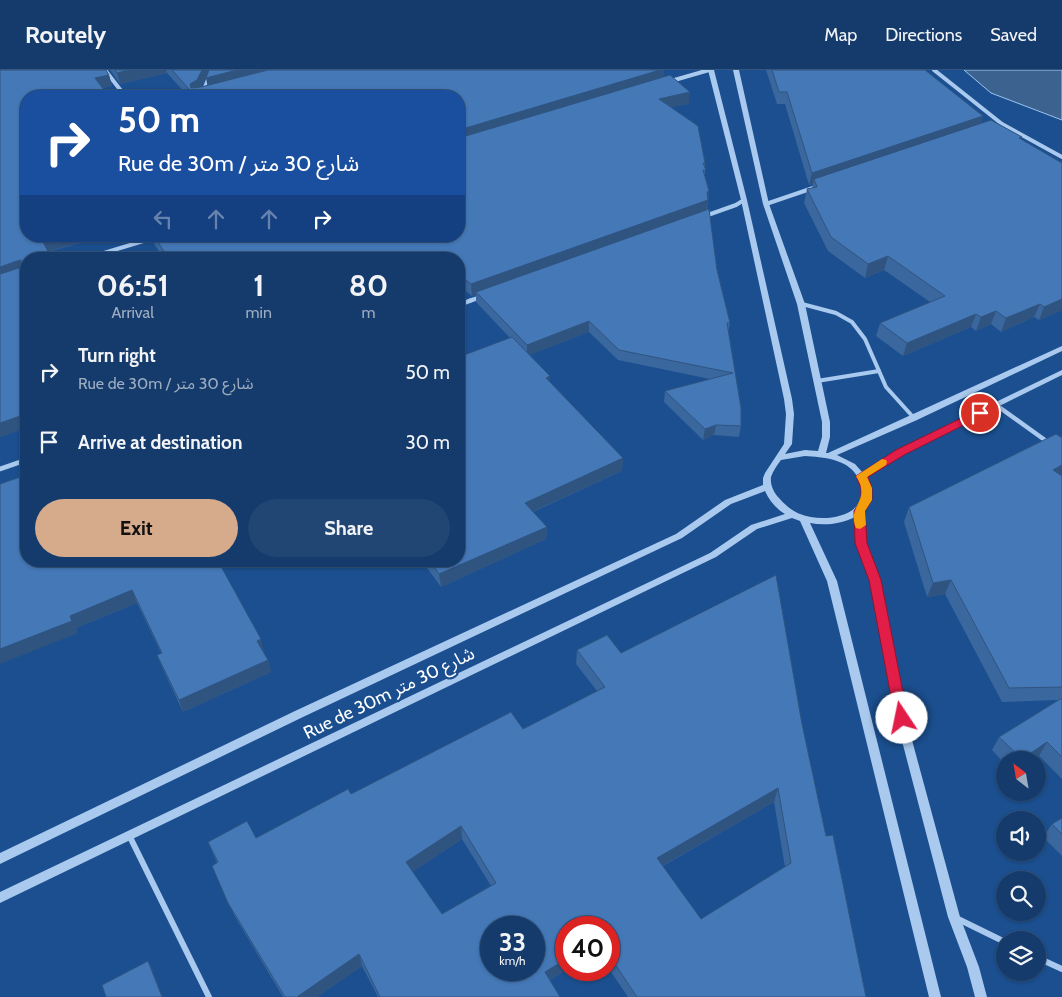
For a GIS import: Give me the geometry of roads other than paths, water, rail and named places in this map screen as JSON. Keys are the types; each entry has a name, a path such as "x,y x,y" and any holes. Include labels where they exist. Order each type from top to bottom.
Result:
{"street":[{"path":"105,70 120,90"},
{"path":"204,90 212,70"},
{"path":"663,84 710,70 744,200 789,406 788,444 778,458 768,477 767,487 774,500 790,515 820,522 836,521 849,517 859,511 866,500 867,488 862,476 842,460 825,455 805,453 778,458"},
{"path":"736,70 766,204 801,304 826,422 825,455"},
{"path":"934,70 1002,124 1062,157"},
{"path":"992,127 1002,124"},
{"path":"766,204 822,185"},
{"path":"699,218 736,205 744,200"},
{"path":"107,252 140,242"},
{"path":"465,303 486,295"},
{"path":"825,455 914,418 1062,348"},
{"path":"862,476 900,452 1062,372"},
{"path":"996,405 1055,447"},
{"path":"0,469 20,462"},
{"name":"Rue de 30m شارع 30 متر","path":"0,859 299,714 679,536 728,502 767,487"},
{"path":"859,511 861,543 875,580 902,718 954,917 973,966 982,997"},
{"name":"Rue de 30m شارع 30 متر","path":"0,898 714,555 754,527 790,515"},
{"path":"804,519 832,581 935,997"},
{"path":"129,836 209,997"},
{"path":"954,917 996,938"},
{"path":"1046,962 1062,970"}],"lane":[{"path":"801,304 847,317 858,326 870,348 886,387 914,418"},
{"path":"817,380 879,371"}],"water":[{"path":"964,70 1062,70 1062,120 991,93"}]}
